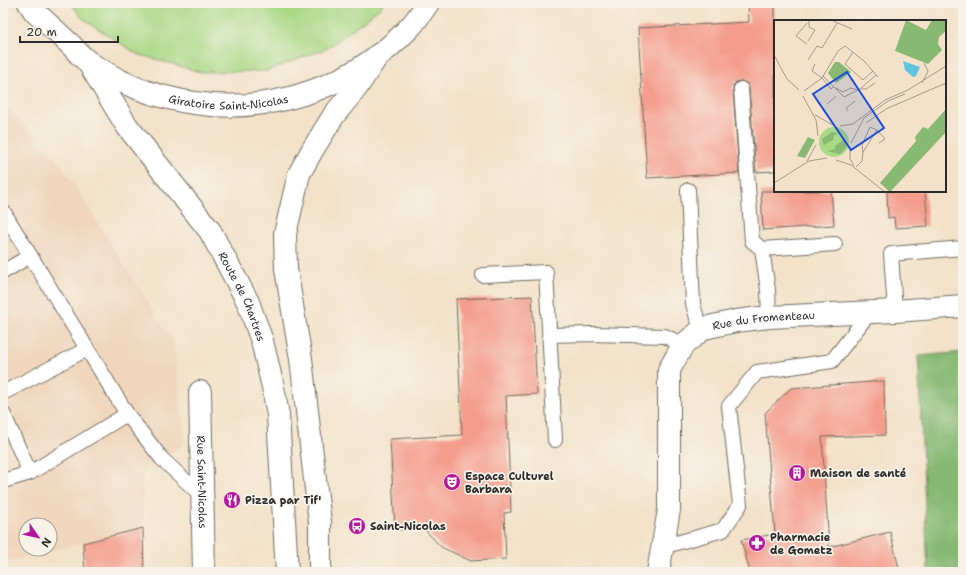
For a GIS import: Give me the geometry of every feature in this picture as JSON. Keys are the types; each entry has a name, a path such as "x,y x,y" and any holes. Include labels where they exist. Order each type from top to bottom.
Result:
{"main road":[{"name":"Giratoire Saint-Nicolas","path":"29,6 88,62 118,80 150,93 183,102 217,106 251,105 285,99 318,89 350,75 378,56 412,25 428,3"},
{"path":"320,572 320,523 301,360 286,269 285,234 299,174 334,115 357,87 378,56"},
{"name":"Route de Chartres","path":"88,62 127,126 210,231 248,302 262,341 278,415 287,572"},
{"name":"Rue du Fromenteau","path":"658,572 669,510 669,370 683,345 704,328 736,321 768,317 963,306"},
{"name":"Rue Saint-Nicolas","path":"200,392 204,572"}],"lane":[{"path":"741,89 752,241 762,249 835,244"},
{"path":"688,190 693,304 697,318 704,328"},
{"path":"3,211 127,414 162,459 202,496"},
{"path":"895,311 891,254 963,248"},
{"path":"762,249 768,290 768,317"},
{"path":"3,272 30,256"},
{"path":"483,275 546,272 555,440"},
{"path":"662,547 723,530 740,505 729,406 757,372 832,361 870,312"},
{"path":"549,335 592,334 665,336 683,345"},
{"path":"3,393 87,349"},
{"path":"3,413 30,473"},
{"path":"3,481 30,473 127,414"}],"shaded area":[{"path":"3,105 18,118 62,166 174,344 185,443 162,459 143,469 143,528 58,549 58,517 18,517 18,557 24,557 3,562"}],"green space":[{"path":"71,3 383,3 380,8 328,48 266,71 200,72 137,54 82,18"},
{"path":"963,352 963,572 928,572 918,356"}],"building":[{"path":"748,3 775,3 774,171 756,172 749,88 748,84 741,81 736,82 733,86 739,173 647,178 638,28 749,22"},
{"path":"761,191 831,192 834,225 763,230"},
{"path":"887,192 925,192 928,226 895,228 894,217 888,218"},
{"path":"532,296 537,394 506,396 511,512 504,513 506,559 471,561 441,547 424,529 395,530 390,439 462,435 456,299"},
{"name":"Maison de santé","path":"884,381 885,435 822,437 829,547 890,532 900,572 750,572 741,540 775,534 765,413 791,388"},
{"path":"143,528 144,572 85,572 83,543"}],"place":[{"name":"Maison de santé","path":"797,473"},
{"name":"Espace Culturel Barbara","path":"452,482"},
{"name":"Pizza par Tif'","path":"232,500"},
{"name":"Saint-Nicolas","path":"357,526"},
{"name":"Pharmacie de Gometz","path":"757,543"}]}
